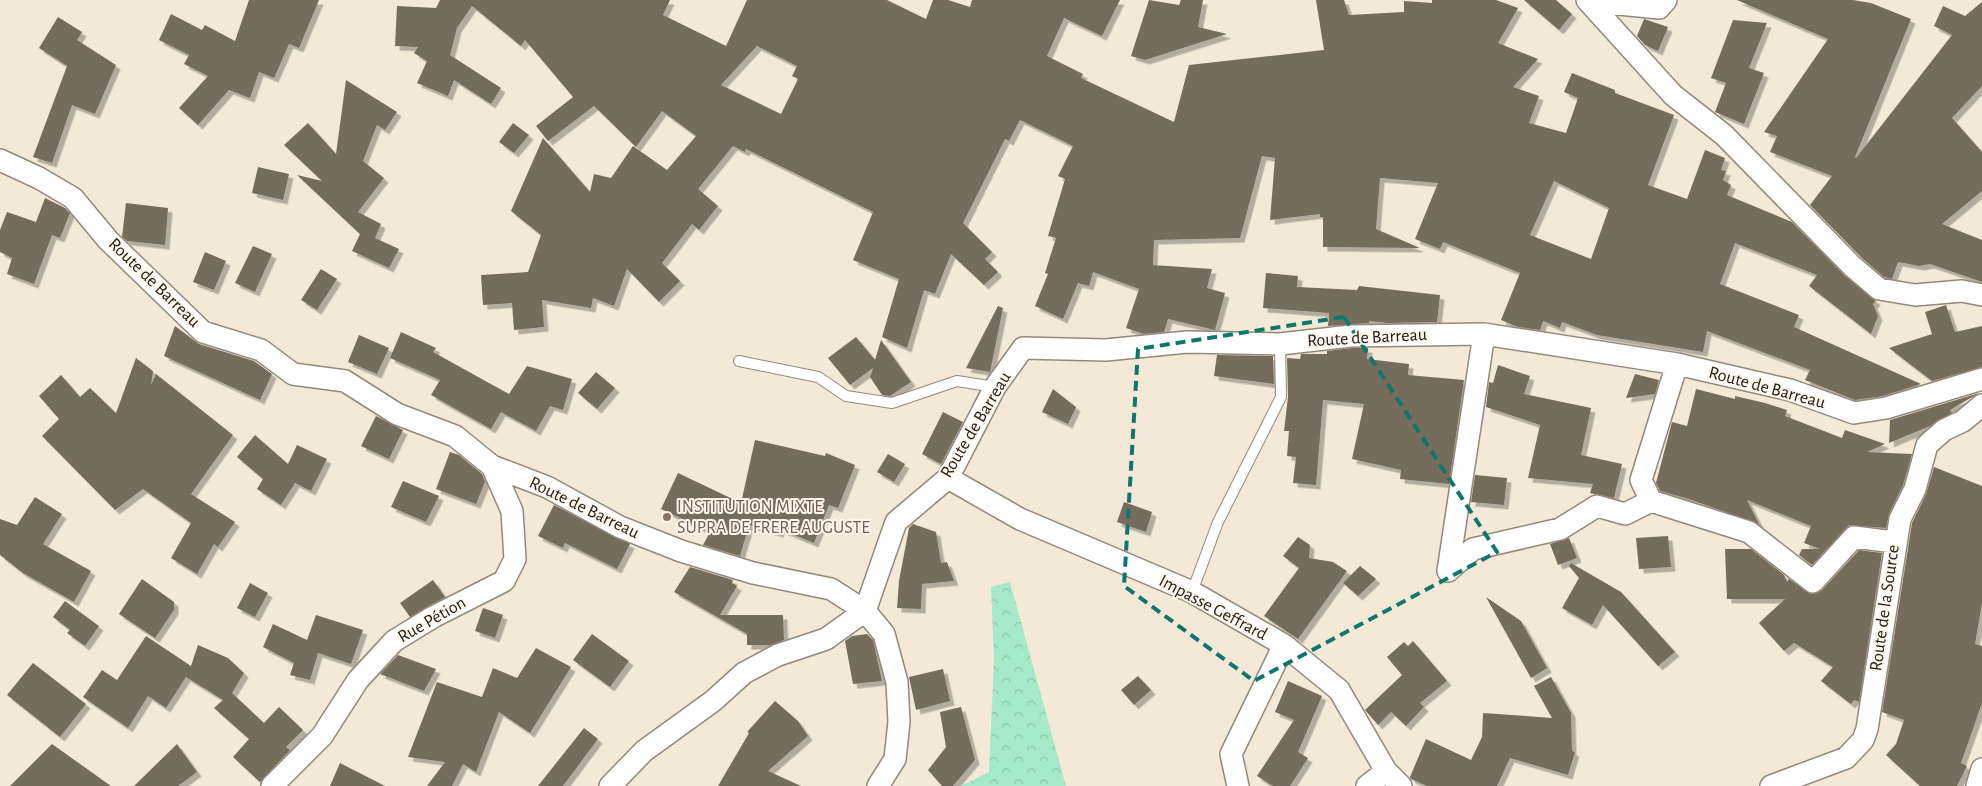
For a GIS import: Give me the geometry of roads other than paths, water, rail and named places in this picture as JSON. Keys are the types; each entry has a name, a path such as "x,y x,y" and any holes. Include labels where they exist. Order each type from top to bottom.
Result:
{"street":[{"path":"1588,1 1658,8 1666,0"},
{"path":"1588,1 1673,95 1724,135 1852,266 1879,289 1915,295 1962,291 1982,295"},
{"name":"Route de Barreau","path":"3,162 39,178 73,198 108,240 203,332 261,350 293,374 345,381 397,414 455,436 492,466 547,488 620,527 681,551 753,573 831,589 865,611 896,522 948,478 995,387 1023,348 1106,350 1187,342 1280,344 1351,336 1484,334 1677,364 1790,390 1854,413 1886,408 1982,379"},
{"path":"1484,334 1448,571 1473,549 1560,529 1597,506 1625,514 1651,501 1749,532 1813,582 1854,537 1894,542"},
{"path":"1651,501 1641,480 1677,364"},
{"name":"Route de la Source","path":"1772,786 1846,758 1863,740 1867,729 1881,650 1894,542 1900,518 1915,489 1927,445 1944,430 1963,421 1982,406"},
{"name":"Rue Pétion","path":"272,786 322,736 358,680 394,641 433,617 504,581 515,559 512,511 492,466"},
{"name":"Impasse Geffrard","path":"948,478 1020,519 1192,592 1284,645 1340,690 1386,771 1401,786"},
{"path":"610,786 644,751 713,701 744,673 778,654 826,639 865,611 884,634 897,682 900,722 895,759 878,786"},
{"path":"1238,786 1230,754 1284,645"},
{"path":"1977,786 1982,769"},
{"path":"1367,786 1386,771"}],"lane":[{"path":"1192,592 1218,522 1281,397 1280,344"},
{"path":"739,361 818,377 846,396 892,403 957,381 995,387"}],"place":[{"name":"INSTITUTION MIXTE SUPRA DE FRERE AUGUSTE","path":"667,517"}]}
